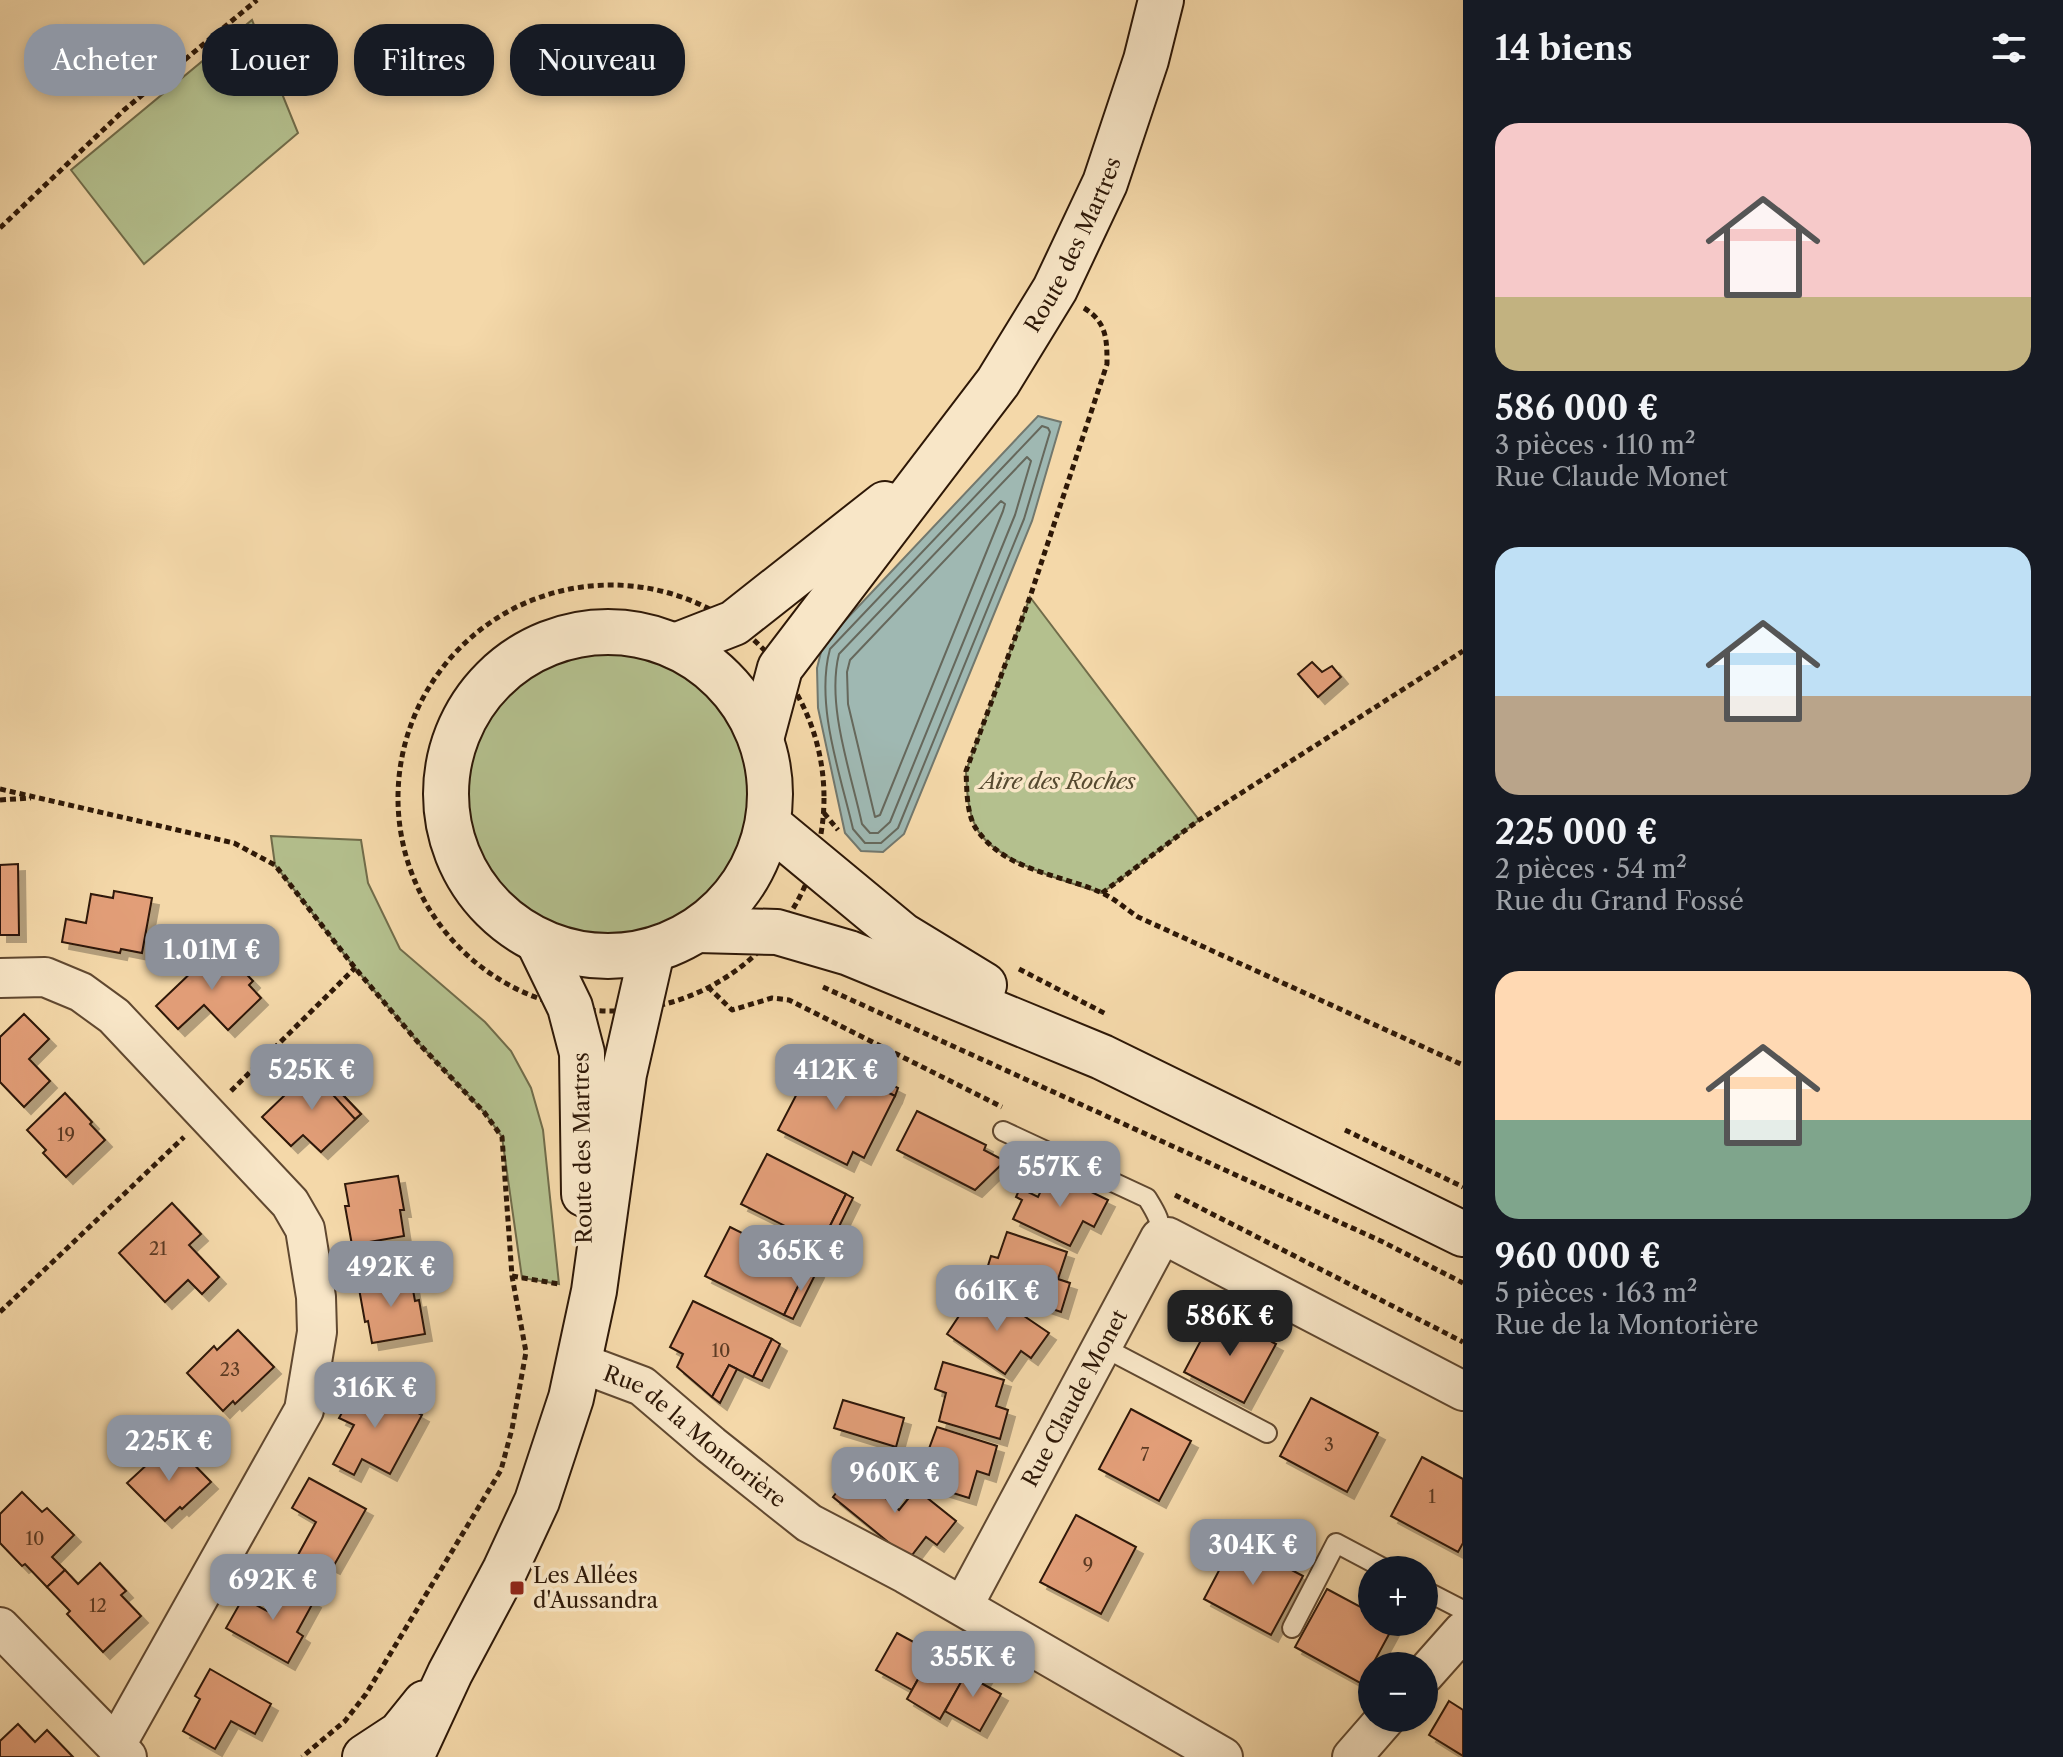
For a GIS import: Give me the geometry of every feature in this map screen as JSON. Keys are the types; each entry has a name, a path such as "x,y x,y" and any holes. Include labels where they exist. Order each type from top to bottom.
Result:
{"main road":[{"name":"Route des Martres","path":"935,466 998,382 1055,289 1105,183 1146,60 1161,0"},
{"path":"675,646 734,623 935,466"},
{"path":"761,739 780,668 935,466"},
{"path":"624,633 675,646 711,669 731,690 741,701 761,739 770,781 768,824 755,865 731,902 698,930 652,951 613,957 574,954 538,941 497,913 467,874 449,828 446,779 455,739 473,702 500,672 534,649 573,635 624,633"},
{"path":"768,824 827,849 902,935 1106,1037 1463,1234"},
{"path":"698,930 765,951 849,953 1106,1037"},
{"name":"Route des Martres","path":"538,941 570,1007 582,1053 585,1288 578,1362"},
{"name":"Route des Martres","path":"411,1757 537,1501 571,1398 594,1291 624,1074 652,951"},
{"name":"Route des Martres","path":"365,1757 400,1734 450,1673"}],"street":[{"path":"0,978 45,977 81,992 114,1016 290,1203 305,1229 316,1297 317,1332 304,1410 121,1751 0,1627"},
{"path":"1160,1238 1168,1237 1463,1391"},
{"name":"Rue Claude Monet","path":"963,1606 1160,1238"},
{"name":"Rue de la Montorière","path":"578,1362 642,1386 809,1523 963,1606 1223,1757"},
{"path":"1438,1659 1463,1631"},
{"path":"1352,1757 1374,1732"}],"lane":[{"path":"1003,1131 1147,1198 1158,1217 1160,1238"},
{"path":"1101,1346 1267,1433"},
{"path":"1292,1628 1336,1543 1361,1556"},
{"path":"1438,1597 1463,1610"}],"path":[{"path":"0,228 124,110 257,0"},
{"path":"1055,289 1091,312 1107,335 1107,364 1030,597 966,771 967,801 977,830 1002,852 1035,872 1102,893 1138,917 1463,1065"},
{"path":"620,584 655,589 696,602 734,623 780,668 799,699 815,735 822,771 827,849 765,951 728,976 690,996 640,1009 606,1011 570,1007 520,990 479,964 450,937 426,903 408,862 399,822 399,778 407,738 420,701 441,669 467,640 504,613 537,597 576,587 620,584"},
{"path":"1102,893 1199,820 1463,651"},
{"path":"0,789 234,843 275,865 355,968 422,1047 484,1112 502,1137 512,1276 526,1352 501,1470 366,1694 345,1721 302,1757"},
{"path":"0,800 40,798"},
{"path":"824,813 827,849"},
{"path":"1009,963 1106,1037"},
{"path":"0,1312 355,968"},
{"path":"821,986 1383,1242 1463,1283"},
{"path":"1335,1126 1463,1187"}],"green space":[{"path":"202,61 202,96 283,96 298,133 144,264 71,170 160,96 186,96 186,75"},
{"name":"Aire des Roches","path":"1030,597 1199,820 1102,893 1014,860 985,839 971,813 966,771"},
{"path":"608,632 640,635 670,644 698,659 733,691 758,732 767,762 770,794 767,826 758,856 743,884 711,919 670,944 640,953 608,956 576,953 546,944 518,929 483,897 458,856 449,826 446,794 449,762 458,732 473,704 505,669 546,644 576,635"},
{"path":"271,836 361,840 368,883 400,949 485,1022 511,1051 531,1088 543,1130 559,1284 522,1278 502,1137 484,1112 422,1047 355,968 275,865"}],"water":[{"path":"1038,416 1061,422 1032,521 904,834 883,852 861,851 845,833 818,708 817,668 823,644"}],"building":[{"path":"1312,662 1322,672 1332,666 1341,677 1318,697 1298,674"},
{"path":"18,864 19,935 0,935 0,865"},
{"path":"114,891 152,898 142,953 121,949 120,953 62,942 66,919 86,923 91,894 113,898"},
{"path":"219,946 253,981 249,985 261,998 228,1030 204,1005 178,1029 156,1006"},
{"path":"24,1014 49,1039 29,1059 50,1081 24,1107 0,1082 0,1037"},
{"path":"821,1049 898,1088 895,1096 816,1057"},
{"path":"816,1057 895,1096 864,1158 853,1152 847,1165 778,1130"},
{"path":"315,1066 361,1114 321,1152 303,1135 291,1146 262,1117"},
{"path":"339,1091 361,1114 355,1119 334,1096"},
{"path":"65,1093 105,1140 66,1177 27,1130"},
{"path":"917,1111 986,1145 984,1150 1005,1161 975,1190 897,1150"},
{"path":"767,1154 846,1194 821,1244 741,1204"},
{"path":"1050,1172 1108,1200 1094,1227 1083,1221 1070,1246 1013,1219 1022,1200 1016,1197 1020,1188 1038,1197"},
{"path":"398,1176 404,1210 400,1210 404,1236 352,1245 345,1206 349,1206 345,1184"},
{"path":"846,1194 853,1198 829,1247 821,1244"},
{"path":"172,1203 201,1234 189,1245 219,1277 202,1294 188,1280 165,1302 119,1253"},
{"path":"730,1227 808,1266 784,1315 705,1276"},
{"path":"1007,1232 1067,1252 1058,1279 1070,1283 1061,1312 1000,1291 1005,1276 987,1269 991,1256 998,1258"},
{"path":"808,1266 817,1271 793,1319 784,1315"},
{"path":"410,1274 415,1301 419,1300 425,1334 372,1343 358,1283"},
{"path":"996,1297 1049,1333 1031,1358 1021,1351 1005,1374 947,1334 971,1298 987,1309"},
{"path":"693,1301 772,1339 753,1377 729,1365 712,1397 677,1367 683,1354 670,1347"},
{"path":"1216,1312 1276,1344 1244,1403 1184,1372"},
{"path":"238,1330 274,1367 235,1404 233,1401 223,1411 187,1373 214,1346 217,1350"},
{"path":"772,1339 780,1344 762,1381 753,1377"},
{"path":"943,1362 1004,1380 996,1406 1008,1410 1000,1439 939,1421 946,1393 935,1389"},
{"path":"729,1365 737,1369 720,1403 712,1397"},
{"path":"360,1381 422,1415 390,1474 362,1459 354,1475 333,1464 354,1425 339,1418"},
{"path":"1311,1398 1378,1433 1347,1492 1280,1456"},
{"path":"843,1400 904,1418 896,1447 834,1428"},
{"path":"1131,1409 1191,1441 1159,1501 1099,1469"},
{"path":"937,1427 997,1446 989,1475 977,1471 969,1498 908,1479 916,1452 927,1454"},
{"path":"174,1444 211,1482 165,1521 127,1483"},
{"path":"1422,1457 1463,1479 1463,1543 1458,1552 1391,1516"},
{"path":"854,1470 899,1510 916,1489 956,1521 937,1545 926,1537 909,1559 833,1497"},
{"path":"309,1478 366,1509 333,1567 321,1561 312,1578 292,1566 316,1522 292,1508"},
{"path":"22,1492 42,1512 47,1508 74,1535 52,1557 65,1570 47,1587 0,1543 0,1514"},
{"path":"1076,1515 1136,1547 1101,1614 1040,1582"},
{"path":"1235,1540 1303,1576 1271,1635 1204,1599"},
{"path":"100,1563 126,1591 121,1595 141,1616 103,1652 67,1614 70,1611 47,1587 65,1570 78,1584"},
{"path":"282,1583 314,1601 297,1632 303,1636 288,1663 226,1628 243,1598 267,1611"},
{"path":"1327,1589 1358,1606 1358,1636 1388,1636 1379,1652 1358,1652 1358,1682 1295,1647"},
{"path":"897,1633 917,1644 923,1634 938,1643 912,1690 876,1670"},
{"path":"951,1663 967,1672 940,1719 907,1699 926,1665 945,1675"},
{"path":"971,1664 987,1673 981,1683 1001,1694 980,1731 945,1711"},
{"path":"210,1669 271,1704 255,1734 231,1721 215,1749 183,1731 200,1699 195,1696"},
{"path":"1449,1701 1463,1710 1463,1756 1429,1735 1438,1732 1438,1720"},
{"path":"18,1724 35,1742 47,1730 73,1757 0,1757 0,1741"}],"place":[{"name":"Les Allées d'Aussandra","path":"517,1588"}]}
